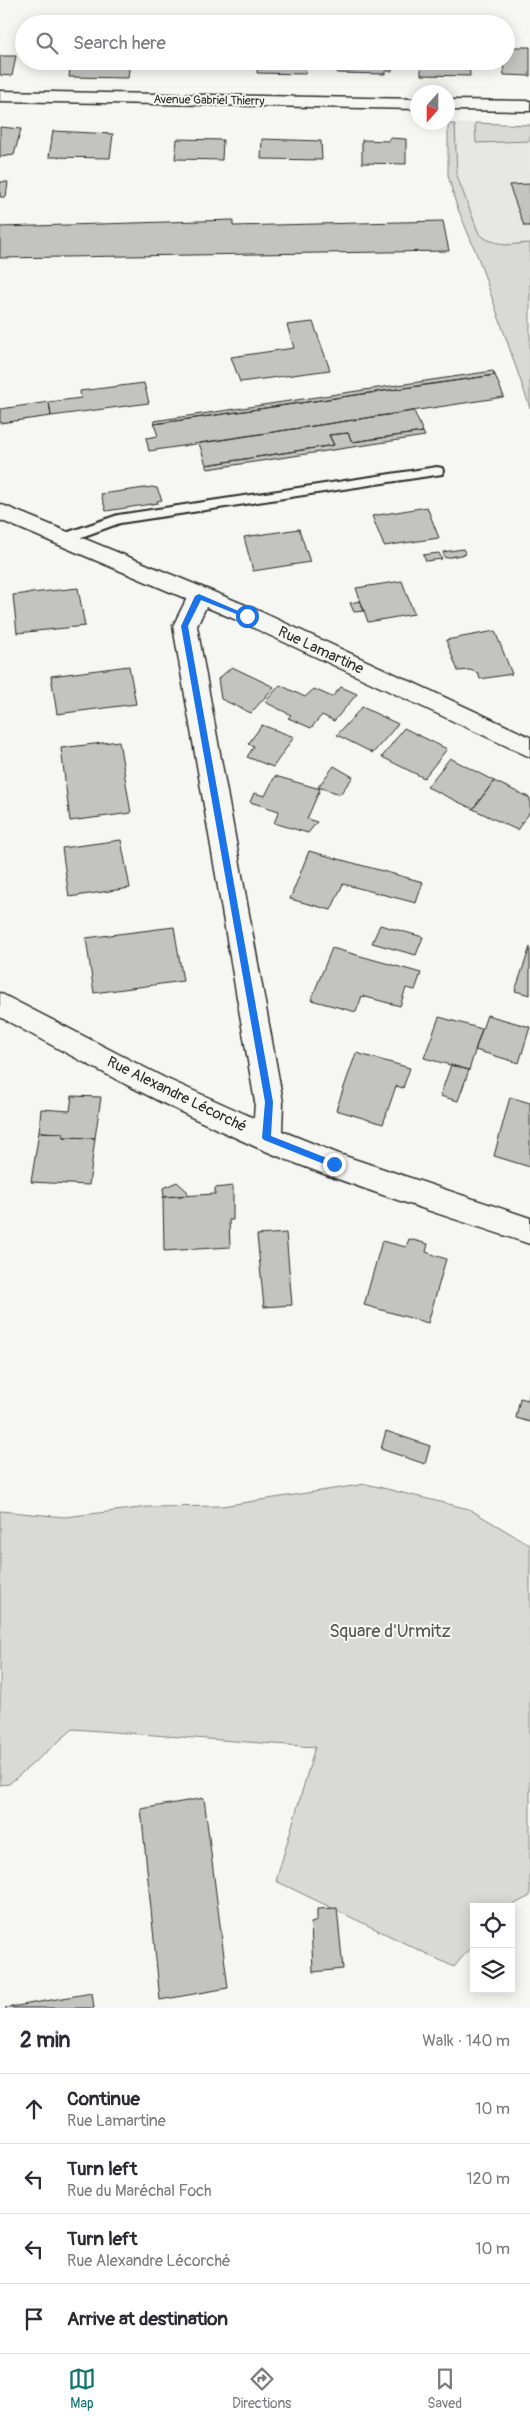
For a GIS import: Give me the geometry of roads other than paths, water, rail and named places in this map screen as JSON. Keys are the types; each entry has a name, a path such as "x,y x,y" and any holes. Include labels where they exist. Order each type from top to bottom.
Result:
{"street":[{"name":"Avenue Gabriel Thierry","path":"0,96 410,104"},
{"path":"455,104 530,106"},
{"name":"Rue Lamartine","path":"0,511 255,619 530,748"},
{"path":"199,596 185,626 269,1102 267,1138"},
{"name":"Rue Alexandre Lécorché","path":"0,1004 155,1087 267,1138 334,1164 530,1231"}],"lane":[{"path":"65,538 118,520 437,471"}],"park label":[{"name":"Square d'Urmitz","path":"390,1631"}]}
